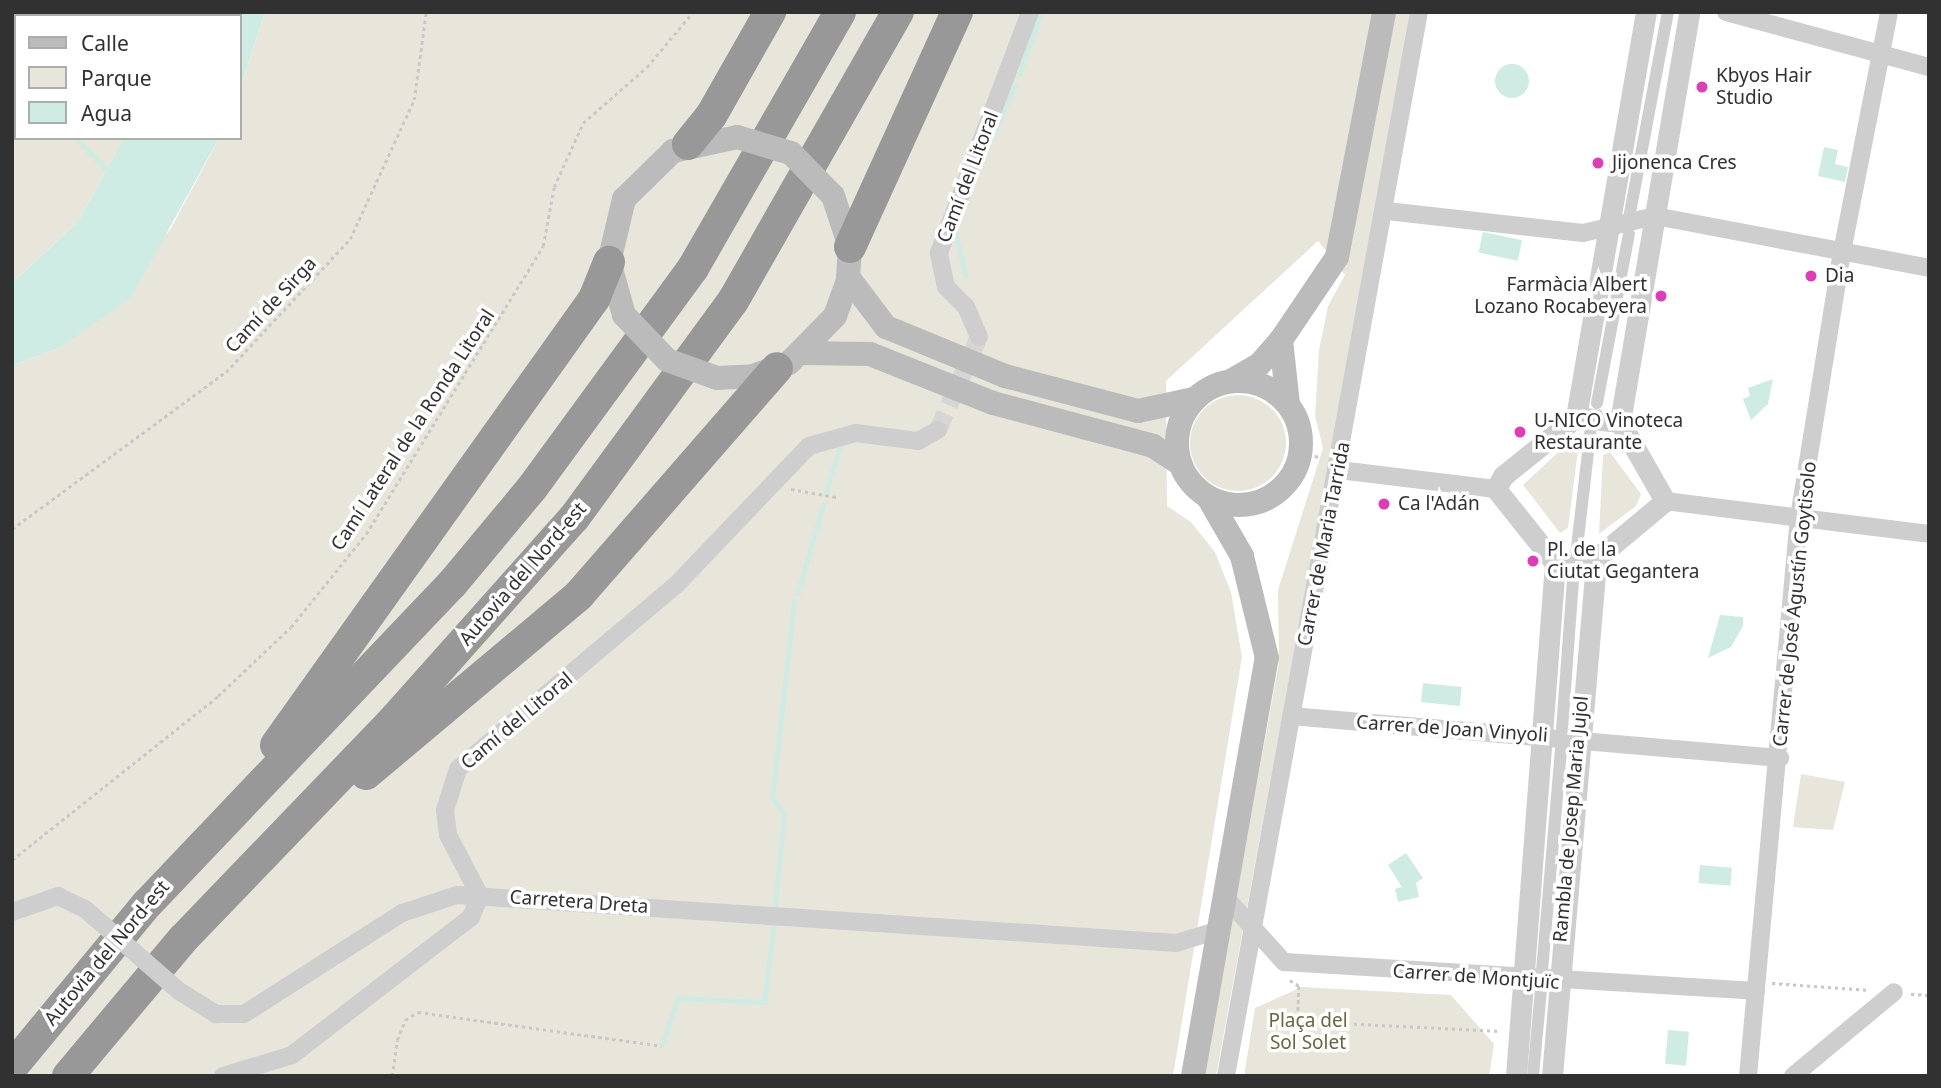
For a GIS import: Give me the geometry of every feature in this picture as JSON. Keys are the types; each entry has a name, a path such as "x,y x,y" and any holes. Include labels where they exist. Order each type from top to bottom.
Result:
{"highway":[{"path":"688,144 711,116 770,12"},
{"name":"Autovia del Nord-est","path":"12,1067 216,828 452,584 634,356 743,190 840,12"},
{"name":"Autovia del Nord-est","path":"68,1076 246,872 512,590 630,445 733,301 898,12"},
{"path":"849,262 957,12"},
{"path":"216,828 594,299 609,262"},
{"path":"246,872 579,594 790,360"}],"main road":[{"path":"1281,340 1288,404 1301,432 1300,459 1290,480 1267,499 1237,505 1208,497 1181,464 1153,446 993,403 863,352 790,360 717,378 667,360 624,315 609,262 614,223 633,186 688,144 737,137 790,153 833,196 849,262 886,327 1005,376 1138,411 1194,400 1259,365 1281,340 1338,257 1384,12"},
{"path":"790,360 835,316 849,262"},
{"path":"1231,381 1263,385 1288,404"},
{"path":"1181,464 1178,429 1194,400"},
{"name":"Carrer de Maria Tarrida","path":"1193,1076 1267,657 1242,556 1208,497"},
{"name":"Carrer de Maria Tarrida","path":"1242,556 1250,522 1267,499"}],"street":[{"name":"Camí del Litoral","path":"979,337 965,307 946,287 939,253 1030,12"},
{"name":"Carrer de Maria Tarrida","path":"1226,1076 1387,211 1419,12"},
{"name":"Rambla de Josep Maria Jujol","path":"1597,403 1623,225 1646,12"},
{"name":"Rambla de Josep Maria Jujol","path":"1552,1076 1542,981 1561,738 1586,560 1584,422 1668,12"},
{"path":"1665,500 1620,422 1689,12"},
{"path":"1726,12 1929,67"},
{"name":"Carrer de José Agustín Goytisolo","path":"1748,1076 1780,758 1800,517 1842,252 1889,12"},
{"path":"1387,211 1583,233 1655,216 1929,268"},
{"path":"1496,489 1503,476 1584,422 1620,422"},
{"name":"Camí del Litoral","path":"480,896 448,835 445,810 458,769 676,585 809,446 856,433 918,441 937,430"},
{"path":"1339,470 1496,489 1555,563 1586,560 1665,500 1929,534"},
{"name":"Rambla de Josep Maria Jujol","path":"1555,563 1561,738"},
{"name":"Rambla de Josep Maria Jujol","path":"1534,1076 1573,580"},
{"name":"Carrer de Joan Vinyoli","path":"1291,716 1780,758"},
{"name":"Carretera Dreta","path":"12,912 58,896 85,909 179,991 216,1014 244,1014 402,913 435,899 480,896 1176,943 1219,930"},
{"path":"223,1076 300,1050 471,917 480,896"},
{"name":"Carrer de Montjuïc","path":"1225,897 1284,962 1542,981 1756,991"},
{"name":"Rambla de Josep Maria Jujol","path":"1516,1076 1542,981"},
{"path":"1793,1076 1894,992"}],"path":[{"name":"Camí de Sirga","path":"12,529 226,372 350,239 414,100 426,12"},
{"name":"Camí Lateral de la Ronda Litoral","path":"12,860 218,696 291,627 366,534 536,258 554,187 583,124 647,67 693,12"},
{"path":"771,485 836,498"},
{"path":"1758,971 1772,983 1894,992"},
{"path":"1282,975 1299,986 1298,1021 1505,1032"},
{"path":"392,1076 397,1040 405,1020 418,1012 662,1046"}],"green space":[{"path":"12,12 48,12 14,14 14,140 123,140 77,223 12,283"},
{"path":"265,12 1412,12 1216,1076 1204,1076 1279,662 1278,590 1323,448 1315,416 1319,350 1328,306 1345,275 1318,241 1166,381 1167,506 1191,522 1215,552 1231,592 1242,657 1173,1076 12,1076 12,366 61,347 170,230 218,140 242,140 242,83"},
{"path":"1238,395 1256,399 1272,409 1282,425 1286,443 1282,461 1272,477 1256,487 1238,491 1220,487 1204,477 1194,461 1190,443 1194,425 1204,409 1220,399"},
{"path":"1568,443 1578,450 1568,528 1560,533 1523,485"},
{"path":"1610,452 1641,494 1636,506 1599,534 1603,455"},
{"path":"1801,774 1845,782 1833,830 1793,827"},
{"name":"Plaça del Sol Solet","path":"1302,987 1451,995 1494,1044 1489,1076 1244,1076 1255,1008"}],"water":[{"path":"163,12 265,12 242,83 242,14"},
{"path":"1512,64 1524,69 1529,81 1524,93 1512,98 1500,93 1495,81 1500,69"},
{"path":"123,140 218,140 131,298 61,347 12,366 12,283 77,223"},
{"path":"1824,147 1838,150 1835,164 1848,167 1845,182 1818,176"},
{"path":"1483,232 1522,240 1518,261 1479,253"},
{"path":"1773,379 1768,404 1751,420 1743,399 1750,396 1748,388"},
{"path":"1720,615 1743,617 1743,626 1731,647 1708,658"},
{"path":"1423,683 1462,687 1460,706 1421,702"},
{"path":"1406,853 1423,878 1416,883 1419,897 1398,902 1395,889 1402,887 1388,865"},
{"path":"1700,865 1732,868 1730,886 1698,883"},
{"path":"1668,1030 1689,1032 1686,1066 1665,1064"}],"waterway":[{"path":"1019,74 1041,12"},
{"path":"990,141 1015,85"},
{"path":"78,140 112,175"},
{"path":"955,230 966,276"},
{"path":"826,491 841,444"},
{"path":"798,593 823,504"},
{"path":"775,905 784,814 772,798 794,601"},
{"path":"662,1046 678,998 764,1002 774,922"}],"tunnel":[{"path":"938,430 979,337"}],"place":[{"name":"Kbyos Hair Studio","path":"1702,87"},
{"name":"Jijonenca Cres","path":"1598,163"},
{"name":"Dia","path":"1811,276"},
{"name":"Farmàcia Albert Lozano Rocabeyera","path":"1661,296"},
{"name":"U-NICO Vinoteca Restaurante","path":"1520,432"},
{"name":"Ca l'Adán","path":"1384,504"},
{"name":"Pl. de la Ciutat Gegantera","path":"1533,561"}]}
